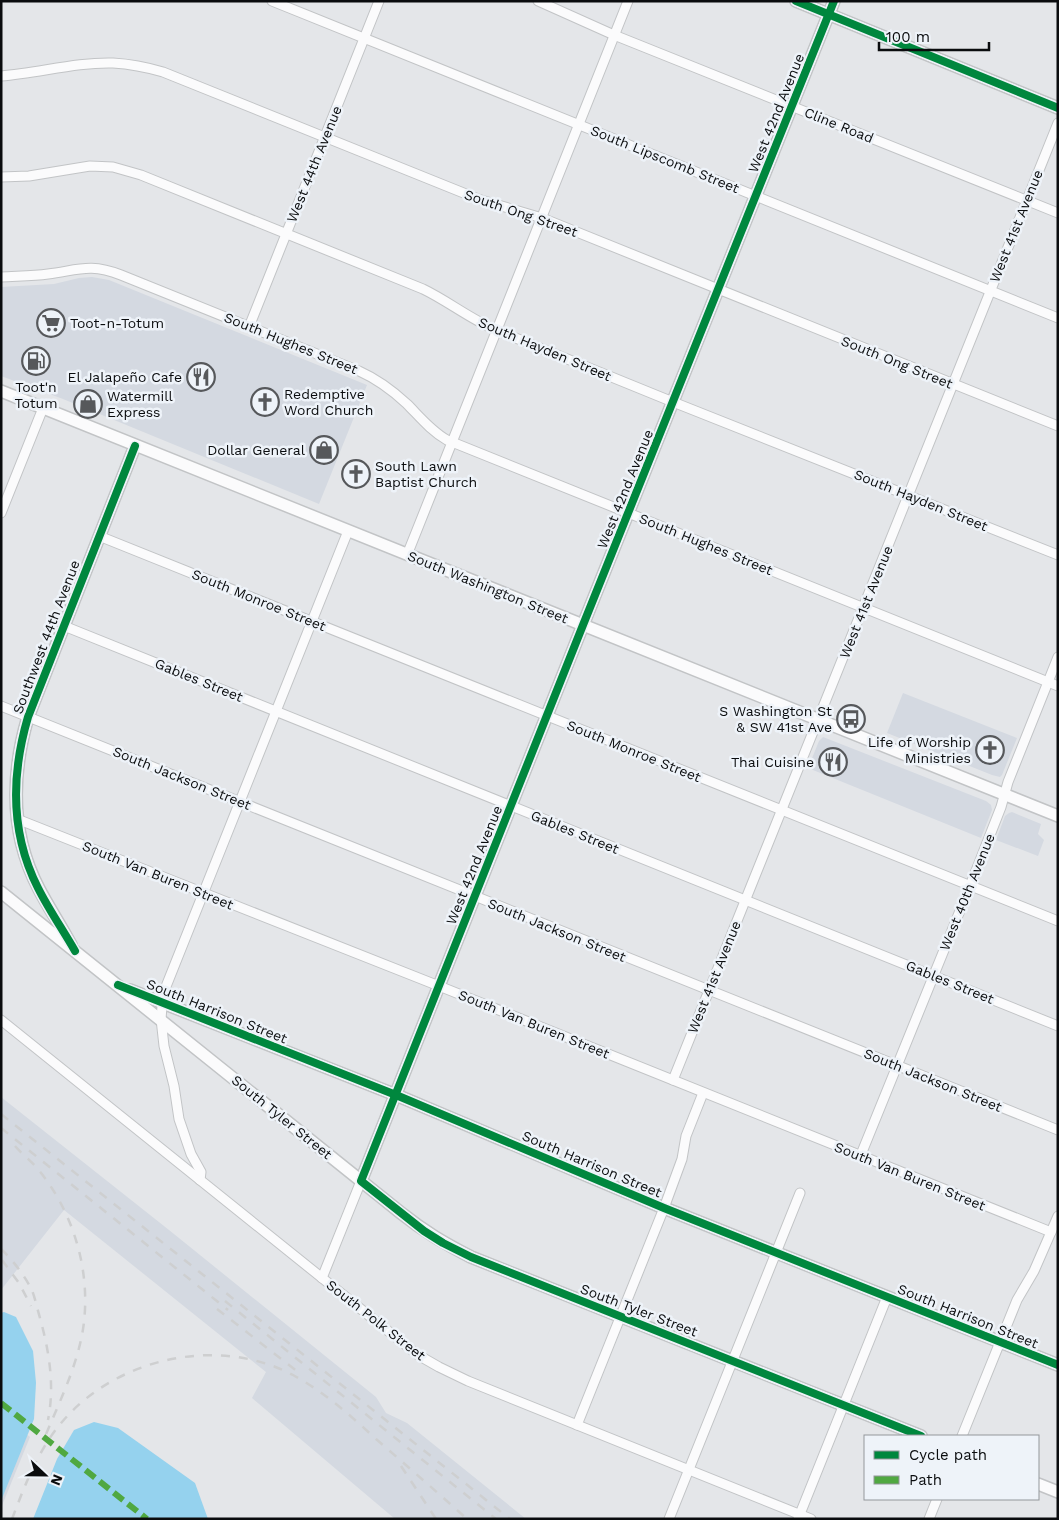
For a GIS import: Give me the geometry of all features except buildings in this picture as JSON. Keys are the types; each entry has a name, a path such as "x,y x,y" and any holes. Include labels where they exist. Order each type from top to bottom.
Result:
{"street":[{"name":"South Lipscomb Street","path":"272,1 1058,318"},
{"name":"West 44th Avenue","path":"249,327 326,138 379,1"},
{"name":"Cline Road","path":"538,1 614,35 1058,213"},
{"path":"406,554 628,1"},
{"path":"796,1 1058,108"},
{"name":"West 42nd Avenue","path":"361,1181 834,1"},
{"name":"South Ong Street","path":"1,76 92,64 130,64 163,72 481,200 542,218 1058,426"},
{"name":"West 41st Avenue","path":"672,1080 864,608 1058,123"},
{"name":"South Hayden Street","path":"1,177 29,176 79,167 96,166 113,167 141,174 423,289 496,330 1058,555"},
{"name":"South Hughes Street","path":"1,277 50,274 89,267 121,274 375,378 394,392 436,433 451,442 1058,686"},
{"name":"South Washington Street","path":"1,391 1058,816"},
{"path":"1,513 43,408"},
{"name":"Southwest 44th Avenue","path":"75,951 38,888 23,848 17,819 16,769 21,740 28,717 135,446"},
{"path":"200,1180 201,1172 191,1154 179,1119 174,1086 164,1046 161,1019 163,994 202,892 348,531"},
{"name":"South Monroe Street","path":"99,536 1058,921"},
{"name":"Gables Street","path":"64,626 1058,1026"},
{"name":"West 40th Avenue","path":"860,1157 970,886 1008,782 1058,657"},
{"name":"South Jackson Street","path":"1,706 1058,1130"},
{"name":"South Van Buren Street","path":"17,819 1051,1232"},
{"name":"South Tyler Street","path":"1,892 361,1181 424,1231 443,1243 471,1257 919,1435"},
{"name":"South Harrison Street","path":"118,985 396,1095 664,1208 1058,1365"},
{"name":"South Polk Street","path":"1,1020 418,1355 439,1368 799,1517 811,1519"},
{"path":"577,1425 664,1208 682,1159 686,1136 703,1093"},
{"path":"322,1278 361,1181"},
{"path":"669,1519 800,1193"},
{"path":"962,1435 1019,1295 1034,1271 1058,1217"},
{"path":"799,1517 887,1297"},
{"path":"1039,1484 1058,1492"},
{"path":"929,1519 937,1500"}],"shaded area":[{"path":"92,277 109,280 367,385 319,504 63,399 1,376 1,287 54,284"},
{"path":"903,693 1017,738 1002,775 1000,777 992,775 887,733"},
{"path":"823,737 986,801 991,805 992,810 981,838 808,768 819,741"},
{"path":"1012,812 1041,824 1038,834 1044,840 1038,856 996,840 1005,816"},
{"path":"1,1097 376,1397 386,1413 407,1423 526,1519 395,1519 252,1398 266,1372 64,1210 1,1290"},
{"path":"1,1414 30,1437 1,1508"}],"water":[{"path":"4,1312 16,1317 33,1351 36,1383 34,1419 1,1501 1,1313"},
{"path":"94,1422 118,1428 195,1483 208,1519 33,1519 57,1459 74,1430"}],"railway":[{"path":"1,1114 510,1519"},
{"path":"1,1128 228,1310"},
{"path":"15,1146 37,1168 62,1205 71,1225 83,1269 85,1313 82,1335 66,1388 44,1439"},
{"path":"1,1249 14,1262 25,1278 36,1303 50,1368 51,1394 48,1420"},
{"path":"2,1260 19,1283 31,1306"},
{"path":"225,1301 496,1519"},
{"path":"217,1309 298,1372"},
{"path":"12,1519 27,1481 46,1444 62,1422 84,1400 110,1382 139,1368 201,1355 233,1356 264,1363 293,1375 326,1396 467,1519"},
{"path":"401,1466 436,1519"}],"marked path":[{"path":"1,1403 147,1519"}],"cycle path":[{"path":"796,1 1058,108"},
{"path":"834,1 361,1181 424,1231 471,1257 918,1435"},
{"path":"75,951 38,888 22,846 16,804 18,760 28,717 135,446"},
{"path":"118,985 396,1095 664,1208 1058,1365"}],"place":[{"name":"Toot-n-Totum","path":"51,323"},
{"name":"Toot'n Totum","path":"36,361"},
{"name":"El Jalapeño Cafe","path":"201,377"},
{"name":"Redemptive Word Church","path":"265,402"},
{"name":"Watermill Express","path":"88,404"},
{"name":"Dollar General","path":"324,450"},
{"name":"South Lawn Baptist Church","path":"356,474"},
{"name":"S Washington St & SW 41st Ave","path":"851,719"},
{"name":"Life of Worship Ministries","path":"990,750"},
{"name":"Thai Cuisine","path":"833,762"}]}
